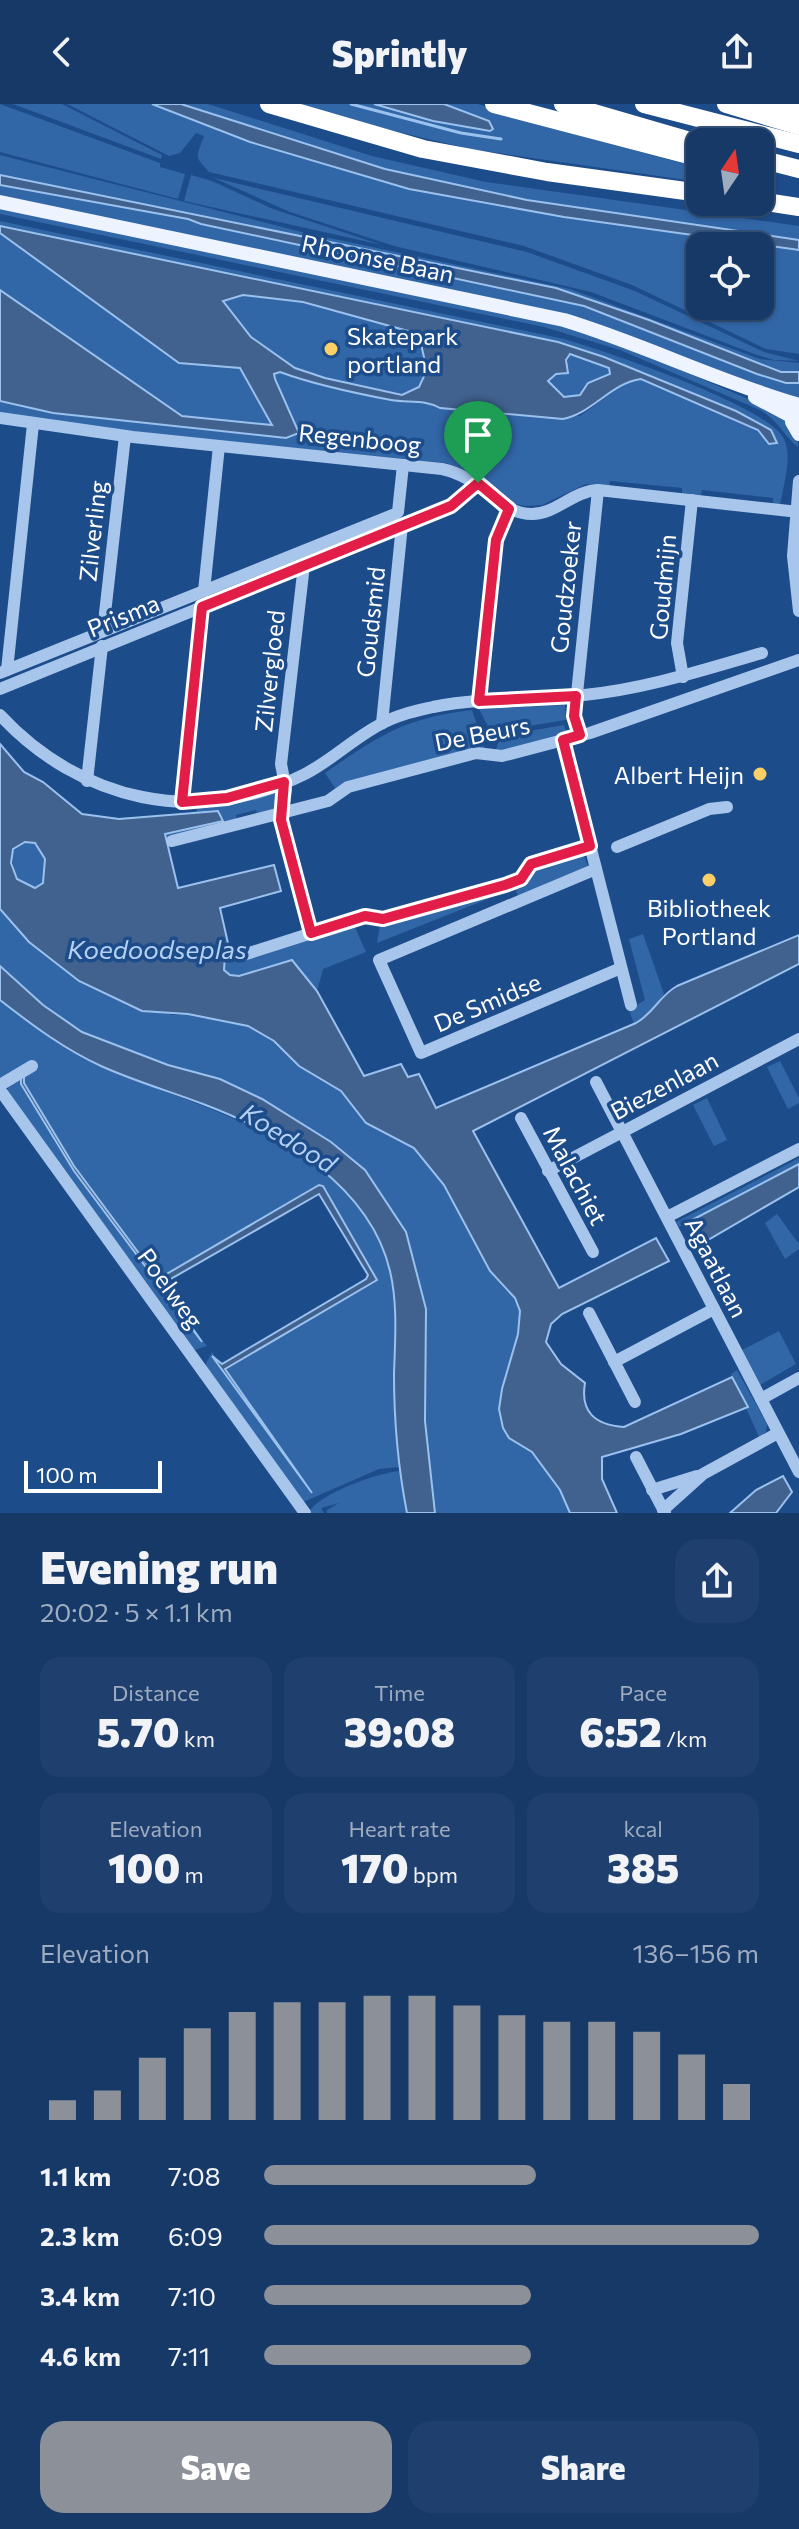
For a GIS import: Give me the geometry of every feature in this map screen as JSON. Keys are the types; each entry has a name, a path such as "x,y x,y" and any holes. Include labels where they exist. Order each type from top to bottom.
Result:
{"highway":[{"path":"269,104 423,149 547,172 686,191"},
{"path":"494,104 686,154"},
{"path":"563,104 686,140"},
{"path":"644,104 799,144"},
{"path":"726,104 799,126"},
{"path":"767,104 799,112"},
{"path":"774,163 799,169"},
{"path":"774,172 799,175"},
{"path":"774,203 799,207"}],"main road":[{"name":"Rhoonse Baan","path":"0,202 564,320 607,333 737,387 796,407"},
{"path":"796,407 794,428 799,434"}],"street":[{"name":"Regenboog","path":"0,418 125,436 451,471 478,483 509,509"},
{"path":"4,671 33,424"},
{"name":"Zilverling","path":"103,631 125,436"},
{"path":"204,591 219,446"},
{"name":"Prisma","path":"4,671 398,512 403,465"},
{"path":"799,481 793,573 799,611"},
{"name":"Prisma","path":"0,689 451,506 478,483"},
{"path":"479,701 496,540 509,509 539,513 577,494 598,490 797,512"},
{"name":"Goudzoeker","path":"580,735 574,716 598,490"},
{"name":"Goudmijn","path":"683,677 677,643 692,500"},
{"name":"Goudsmid","path":"382,723 402,525"},
{"name":"Zilvergloed","path":"304,565 281,764 284,782 281,820 311,933"},
{"path":"182,802 202,607"},
{"path":"87,781 102,646"},
{"path":"0,715 33,746 87,781 130,795 182,802 227,798 284,782 314,769 382,723 434,707 479,701 576,696 634,688 762,653"},
{"name":"De Beurs","path":"172,841 328,801 348,787 476,753 502,756 563,740 799,660"},
{"path":"563,740 631,1005"},
{"path":"617,847 708,810 727,807"},
{"path":"240,956 365,916 383,919 505,885 521,879 531,864 590,846"},
{"name":"De Smidse","path":"596,869 379,960 421,1053 621,968"},
{"name":"Biezenlaan","path":"548,1171 799,1039"},
{"name":"Poelweg","path":"32,1066 0,1088 305,1513"},
{"name":"Agaatlaan","path":"596,1082 799,1472"},
{"name":"Malachiet","path":"521,1118 593,1252"},
{"path":"667,1217 799,1149"},
{"path":"614,1362 714,1309"},
{"path":"589,1313 635,1402"},
{"path":"761,1399 799,1378"},
{"path":"652,1490 703,1474 778,1433"},
{"path":"636,1457 664,1512 703,1474"}],"shaded area":[{"path":"0,104 185,174 178,199 0,152"},
{"path":"13,104 62,104 162,155 161,159"},
{"path":"67,104 152,104 250,142 409,189 564,217 686,234 686,311 632,285 524,246 209,172 198,157 204,136 196,133 180,153 169,156"},
{"path":"181,104 208,104 372,156 486,182 686,210 686,216 728,216 799,226 799,240 774,236 774,232 745,232 527,200 385,169"},
{"path":"298,104 478,104 536,124 686,164 686,180 470,149"},
{"path":"0,155 306,233 570,289 760,359 799,363 799,372 781,372 649,320 556,288 0,175"},
{"path":"191,175 212,181 273,209 382,245 184,201"},
{"path":"214,178 527,252 635,291 686,315 686,320 696,320 764,352 799,361 774,360 757,355 591,292 394,246 290,212"},
{"path":"0,185 188,219 584,306 757,374 786,383 799,383 799,397 793,399 641,341 0,196"},
{"path":"0,208 562,325 646,355 781,413 798,440 798,447 760,410 620,350 544,327 0,214"},
{"path":"0,221 564,339 648,367 719,396 772,426 784,439 788,454 780,506 773,505 773,498 702,490 701,497 682,495 682,488 610,481 609,487 586,484 542,505 525,506 509,503 481,478 446,463 90,428 0,414 0,401 37,410 286,438 299,432 275,379 274,374 280,372 335,389 391,400 429,403 440,408 580,416 628,381 641,379 758,430 777,443 736,411 604,357 0,226"},
{"path":"0,233 179,363 240,368 272,425 182,416 0,290"},
{"path":"774,246 799,250 799,354 766,349 705,320 774,320"},
{"path":"243,295 303,302 409,331 420,340 427,370 419,387 402,395 295,368 251,337 223,300"},
{"path":"570,354 609,368 610,374 580,394 564,397 548,382 556,374 563,375"},
{"path":"565,705 566,720 491,732 479,709"},
{"path":"472,710 485,749 335,788 325,773 378,738 410,723"},
{"path":"564,725 567,734 502,752 496,750 500,736"},
{"path":"277,789 282,792 280,809 258,816 256,810 236,815 237,821 168,847 164,834 223,821 218,811 197,813 196,805"},
{"path":"25,842 35,842 45,859 43,884 35,888 17,878 14,867 13,851"},
{"path":"582,851 588,866 518,896 514,885 532,865"},
{"path":"501,888 503,893 377,943 380,925 386,925 386,922"},
{"path":"0,909 29,942 79,981 172,1015 188,1014 248,1026 274,1041 299,1066 341,1091 366,1123 414,1148 444,1185 490,1271 515,1298 520,1311 518,1334 502,1389 499,1409 503,1428 509,1438 532,1452 560,1490 570,1513 435,1513 425,1421 426,1309 406,1232 365,1171 220,1079 168,1065 82,1032 43,1005 0,966"},
{"path":"353,923 366,952 323,969 317,991 292,961 239,976 230,975 224,970 225,955 235,952 236,959"},
{"path":"643,934 664,994 648,1017 634,1024 629,1010 645,1000 629,939"},
{"path":"0,1000 78,1055 268,1135 310,1160 346,1191 374,1228 391,1273 395,1311 394,1376 399,1467 379,1469 301,1503 205,1365 212,1352 312,1494 224,1369 377,1280 323,1186 319,1185 158,1279 74,1166 23,1080 21,1084 74,1171 207,1346 194,1350 7,1091 9,1085 0,1081"},
{"path":"780,1061 799,1098 799,1103 788,1109 767,1067"},
{"path":"707,1098 727,1140 714,1146 693,1105"},
{"path":"799,1158 799,1164 679,1227 676,1222"},
{"path":"777,1214 799,1244 799,1249 785,1259 765,1223"},
{"path":"779,1331 796,1364 760,1385 742,1350"},
{"path":"737,1370 767,1424 766,1432 759,1437 731,1374"},
{"path":"400,1471 407,1513 327,1513 339,1503 321,1508 324,1513 308,1513 336,1491"}],"water":[{"path":"152,104 181,104 385,169 527,200 745,232 686,234 564,217 409,189 250,142"},
{"path":"374,104 444,104 489,121 493,129 433,121"},
{"path":"0,175 556,288 649,320 781,372 799,372 799,383 786,383 757,374 584,306 188,219 0,185"},
{"path":"0,226 558,342 604,357 736,411 771,430 777,443 769,444 758,430 641,379 620,386 584,411 563,419 440,408 422,402 391,400 321,385 280,372 274,374 275,379 299,433 286,438 53,413 0,401 0,290 182,416 272,425 240,368 179,363 0,233","holes":["243,295 303,302 408,331 420,340 427,370 419,387 402,395 295,368 251,337 223,301","570,354 609,368 610,374 588,383 580,395 564,397 548,381 556,374 568,373 566,360"]},
{"path":"774,236 799,240 799,250 774,246"},
{"name":"Koedoodseplas","path":"0,744 24,772 43,782 82,814 119,819 218,811 223,821 165,834 178,888 274,865 281,891 220,908 230,952 225,955 224,970 230,975 239,976 292,960 317,991 364,1076 401,1064 408,1077 419,1074 436,1108 636,1023 677,986 799,935 799,964 473,1131 559,1288 656,1238 669,1261 562,1314 551,1324 546,1342 561,1364 585,1383 585,1402 592,1415 605,1423 624,1427 732,1377 748,1407 681,1434 602,1457 602,1479 617,1513 570,1513 560,1490 532,1452 509,1438 503,1428 499,1409 502,1389 518,1334 520,1311 515,1298 490,1271 444,1185 414,1148 366,1123 341,1091 299,1066 274,1041 248,1026 188,1014 142,1011 79,981 29,942 0,909","holes":["25,842 35,843 45,859 43,883 35,888 17,879 11,863 13,849"]},
{"name":"Koedood","path":"0,966 43,1005 82,1032 168,1065 220,1079 262,1099 331,1142 365,1170 406,1232 426,1309 425,1421 435,1513 407,1513 396,1427 393,1284 379,1241 363,1213 318,1166 262,1130 101,1066 49,1036 0,1000"},
{"path":"21,1077 24,1077 24,1083 74,1166 158,1279 319,1185 323,1186 377,1280 225,1369 312,1493 212,1356 222,1364 366,1279 368,1275 319,1194 162,1284 202,1342 74,1171 21,1084"},
{"path":"799,1164 799,1187 701,1244 690,1221"},
{"path":"783,1476 792,1492 776,1513 730,1513 756,1490"}],"waterway":[{"path":"351,104 461,133 501,139"}],"place":[{"name":"Skatepark portland","path":"331,349"},
{"name":"Albert Heijn","path":"760,774"},
{"name":"Bibliotheek Portland","path":"709,880"}],"route":[{"path":"478,483 509,509 496,540 479,701 576,696 574,716 580,735 563,740 590,846 531,864 521,879 505,885 383,919 365,916 311,933 281,820 286,790 284,782 217,800 182,802 202,607 451,506 478,483"}]}
